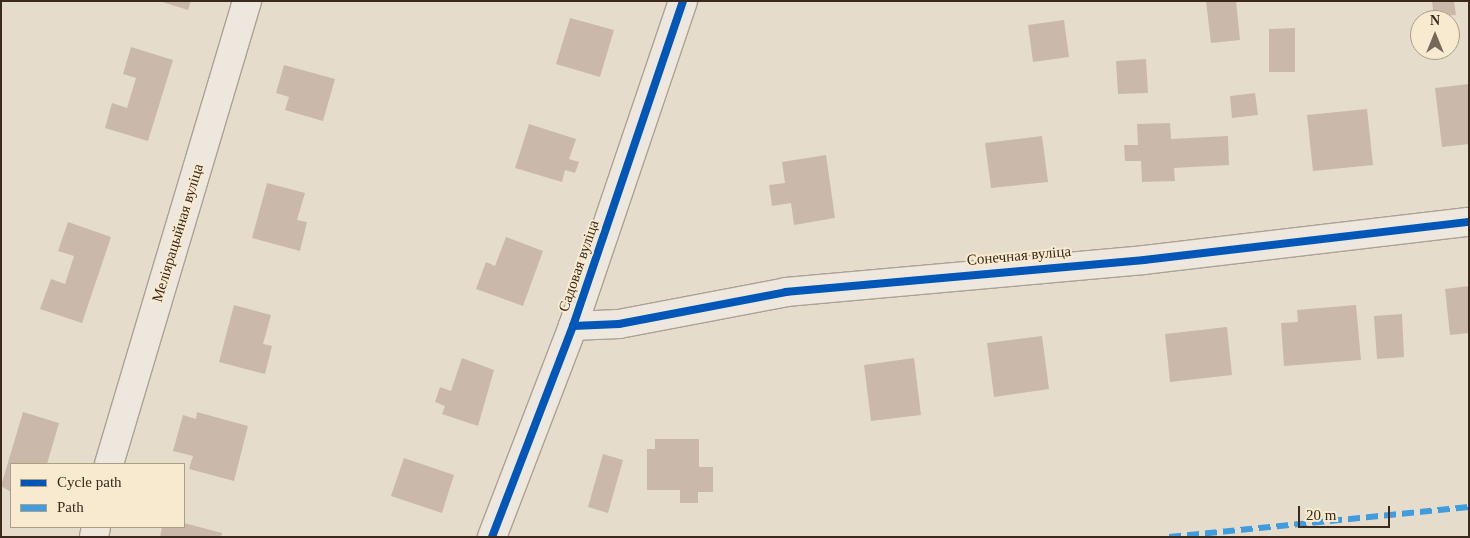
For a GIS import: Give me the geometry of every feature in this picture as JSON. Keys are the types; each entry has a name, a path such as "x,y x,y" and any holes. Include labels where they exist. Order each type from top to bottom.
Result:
{"street":[{"name":"Меліярацыйная вуліца","path":"109,463 247,1"},
{"name":"Садовая вуліца","path":"492,537 573,326 683,1"},
{"name":"Сонечная вуліца","path":"573,326 619,324 786,292 1144,260 1469,222"}],"building":[{"path":"159,1 191,1 188,10"},
{"path":"1206,1 1236,1 1240,40 1211,43"},
{"path":"1432,1 1454,1 1455,10 1433,10"},
{"path":"570,18 614,30 600,77 556,64"},
{"path":"1064,20 1069,57 1033,62 1028,25"},
{"path":"1295,28 1295,72 1269,72 1269,29"},
{"path":"131,47 173,60 148,141 105,128 112,103 127,108 136,78 123,74"},
{"path":"1146,59 1148,93 1118,94 1116,61"},
{"path":"284,65 335,79 323,121 285,110 289,97 276,93"},
{"path":"1469,84 1469,144 1442,147 1435,88"},
{"path":"1255,93 1258,115 1232,118 1230,96"},
{"path":"1367,109 1373,165 1313,171 1307,115"},
{"path":"1170,123 1171,139 1228,136 1229,165 1174,168 1175,181 1142,182 1141,161 1125,161 1124,145 1138,145 1137,124"},
{"path":"529,124 576,139 569,159 579,162 575,173 565,170 562,182 515,168"},
{"path":"1042,136 1048,182 991,188 985,143"},
{"path":"826,155 835,218 794,225 791,203 772,206 769,185 785,183 782,162"},
{"path":"267,183 305,193 297,220 307,222 300,251 252,238"},
{"path":"68,222 111,237 82,323 40,309 51,279 65,284 74,256 58,251"},
{"path":"506,237 543,251 523,306 476,289 486,262 495,266"},
{"path":"1469,286 1469,333 1450,335 1445,289"},
{"path":"234,305 271,315 263,344 272,346 265,374 219,362"},
{"path":"1356,305 1361,360 1284,366 1281,323 1298,322 1297,310"},
{"path":"1402,314 1404,357 1377,359 1374,316"},
{"path":"1227,327 1232,375 1170,382 1165,334"},
{"path":"1042,336 1049,389 994,397 987,343"},
{"path":"462,358 494,370 478,426 442,414 445,406 435,402 440,387 451,391"},
{"path":"914,358 921,415 871,421 864,365"},
{"path":"23,412 59,423 47,463 10,463 10,491 1,486"},
{"path":"197,412 248,426 234,481 189,469 193,456 173,451 183,415 196,419"},
{"path":"655,439 699,439 699,467 713,467 713,492 698,492 698,503 680,503 680,490 647,490 647,449 655,449"},
{"path":"603,454 623,460 608,513 588,507"},
{"path":"404,458 454,475 442,513 391,496"},
{"path":"185,523 222,533 221,537 160,537 162,528 185,528"}],"marked path":[{"path":"1169,537 1469,507"}],"cycle path":[{"path":"492,537 573,326 683,1"},
{"path":"573,326 619,324 786,292 1144,260 1469,222"}]}
